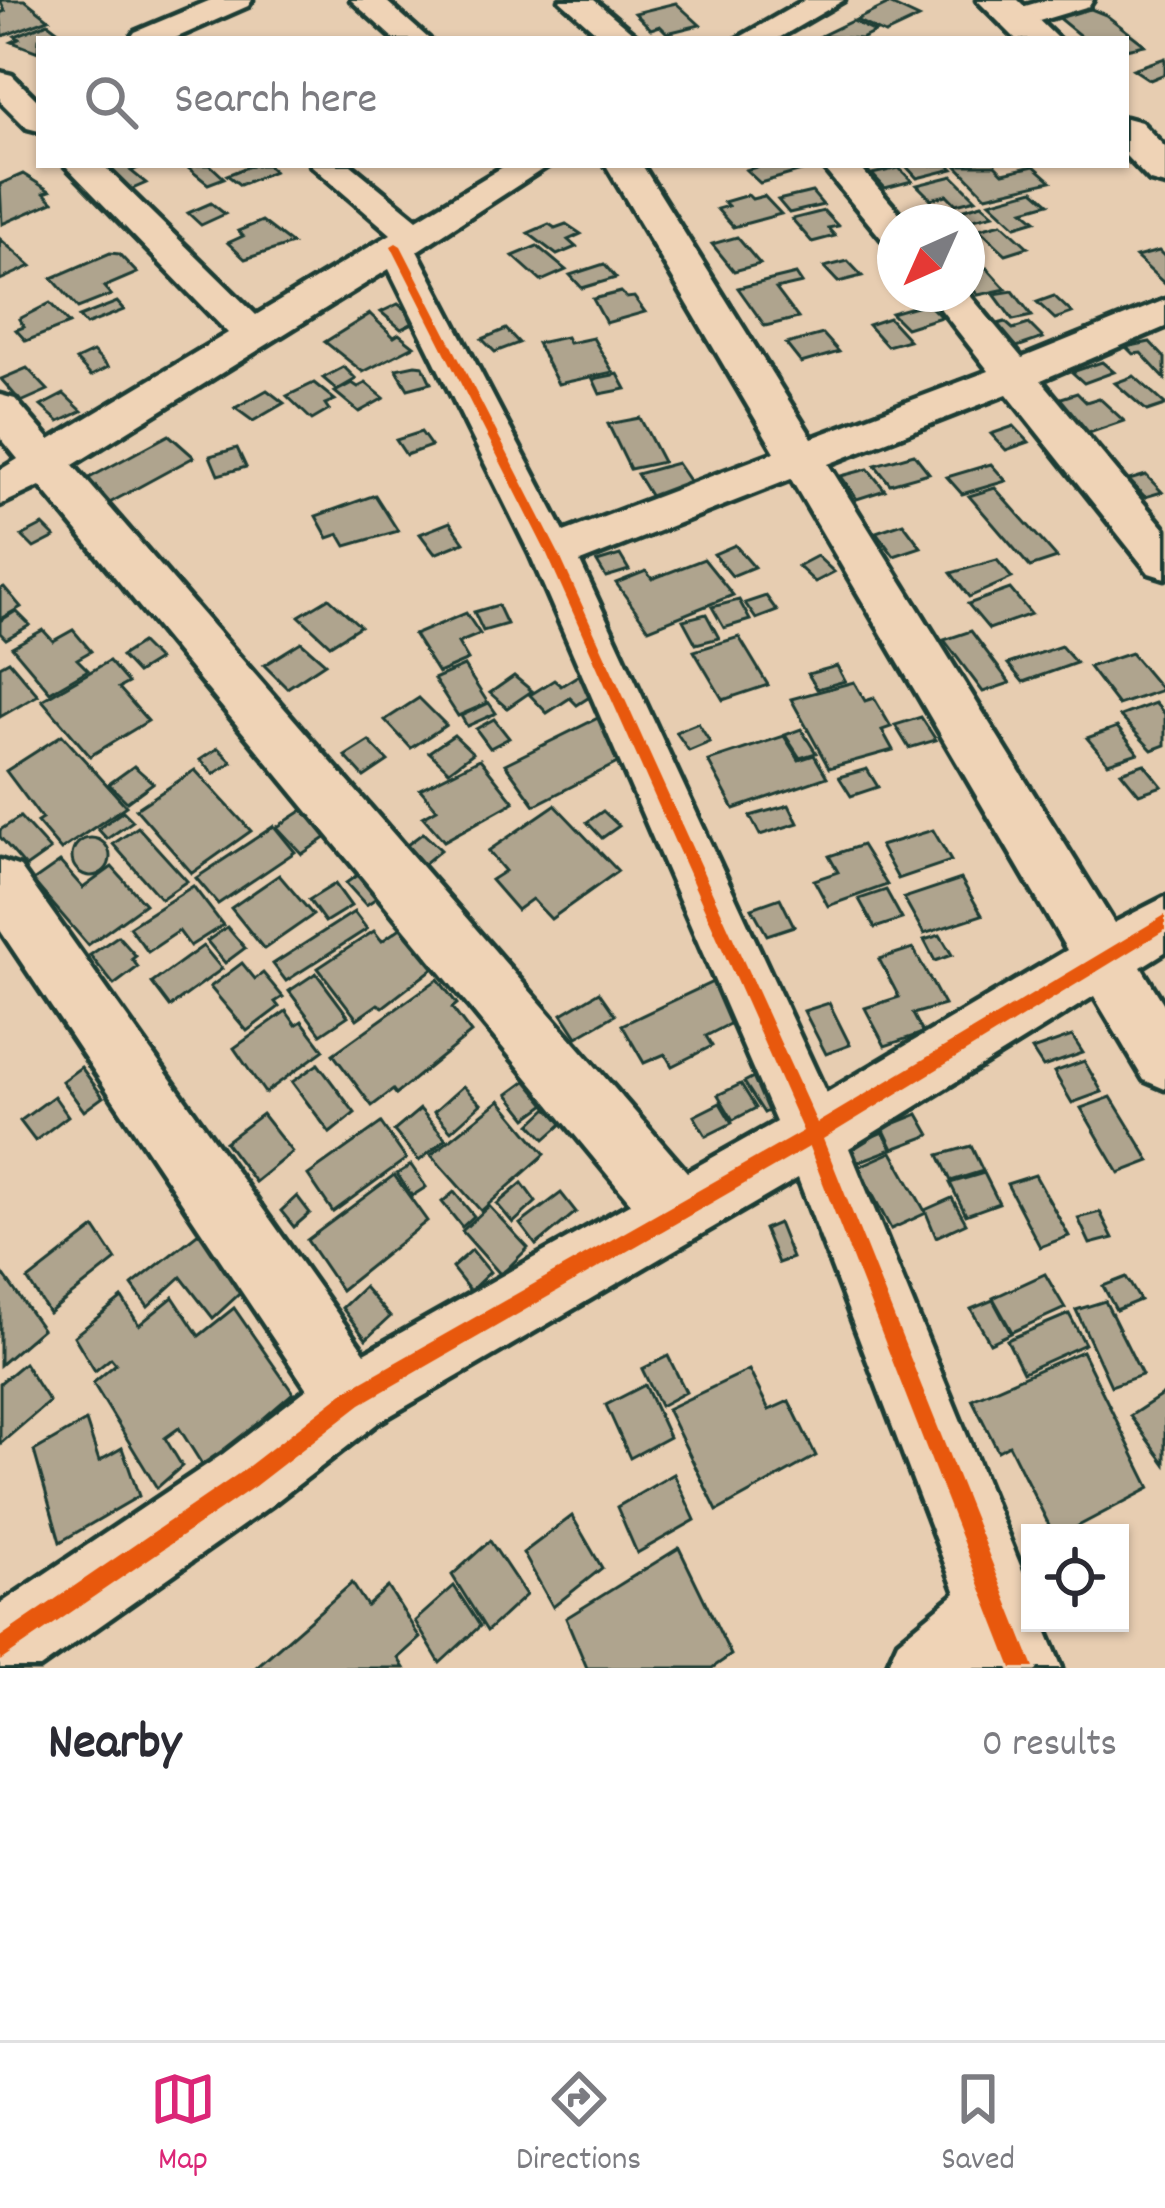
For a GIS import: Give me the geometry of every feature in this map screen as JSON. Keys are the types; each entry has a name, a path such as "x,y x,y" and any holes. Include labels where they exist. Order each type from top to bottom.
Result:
{"main road":[{"path":"1129,133 1165,172"}],"street":[{"path":"149,0 188,32 237,0"},
{"path":"366,0 408,36"},
{"path":"575,0 620,36"},
{"path":"756,36 779,10 829,0"},
{"path":"1018,19 1078,0"},
{"path":"12,88 36,117"},
{"path":"86,168 252,334"},
{"path":"331,168 405,241 554,554 813,1135 1011,1637 925,1668"},
{"path":"22,476 526,168"},
{"path":"626,168 1165,1060"},
{"path":"842,168 877,210"},
{"path":"963,312 1165,561"},
{"path":"554,554 1017,375 1165,312"},
{"path":"0,409 22,476 679,1210"},
{"path":"0,884 354,1397"},
{"path":"0,1649 248,1479 354,1397 813,1135 1105,954 1165,922"}],"building":[{"path":"0,0 25,0 49,19 3,36 0,13 5,11"},
{"path":"676,3 700,25 667,33 660,26 651,29 635,13"},
{"path":"889,4 919,18 885,34 856,20"},
{"path":"1091,9 1145,45 1129,48 1129,36 1080,36 1056,16"},
{"path":"852,21 875,32 867,36 821,36"},
{"path":"48,23 65,36 36,36 36,51 12,42 19,39 15,36"},
{"path":"1165,58 1165,74 1150,80 1133,69"},
{"path":"138,168 131,171 146,183 130,190 108,170"},
{"path":"188,168 213,168 224,178 208,184"},
{"path":"244,168 274,171 240,185 227,175"},
{"path":"798,168 801,171 760,183 746,170"},
{"path":"899,168 912,181 885,188 872,174"},
{"path":"908,168 953,169 917,178"},
{"path":"959,168 998,168 1003,173 1036,168 1051,181 986,196"},
{"path":"23,174 50,191 44,193 53,202 2,224 0,184"},
{"path":"953,176 976,199 956,204 947,195 931,199 917,185"},
{"path":"1034,190 1049,203 1024,210 1036,220 1016,226 990,202"},
{"path":"812,192 823,205 789,213 778,200"},
{"path":"748,195 752,199 764,196 781,214 733,227 717,209"},
{"path":"211,203 225,214 201,225 188,213"},
{"path":"824,211 838,226 828,228 835,236 812,242 792,219"},
{"path":"262,221 292,244 245,259 228,243 243,236 238,231"},
{"path":"1002,223 1028,247 1006,254 985,235 985,227"},
{"path":"549,224 555,228 566,224 581,234 568,240 576,247 557,255 528,233"},
{"path":"737,237 760,264 734,271 712,244"},
{"path":"0,239 31,266 0,280"},
{"path":"537,246 566,270 541,281 513,256"},
{"path":"1159,251 1165,257 1165,284 1136,257"},
{"path":"110,253 119,254 137,273 104,287 111,295 78,308 52,278"},
{"path":"848,261 862,276 838,282 824,267"},
{"path":"604,264 616,278 582,288 570,275"},
{"path":"987,268 1006,289 985,294"},
{"path":"796,274 802,283 776,289 798,318 765,326 738,288"},
{"path":"1013,291 1032,316 1013,320 994,294"},
{"path":"621,292 634,297 645,312 606,323 593,299"},
{"path":"1054,296 1072,313 1055,319 1037,302"},
{"path":"117,302 124,310 86,325 79,317"},
{"path":"50,303 69,324 26,341 16,330 24,327 19,319"},
{"path":"398,304 419,320 401,329 381,312"},
{"path":"936,312 941,317 906,328 891,313"},
{"path":"370,314 394,337 399,334 414,346 363,372 325,342"},
{"path":"889,318 909,340 887,346 868,325"},
{"path":"1005,322 1013,329 1029,324 1043,338 1017,347 994,325"},
{"path":"506,329 519,343 495,352 482,339"},
{"path":"823,334 839,352 801,363 786,344"},
{"path":"566,337 569,343 593,338 613,372 558,384 537,343"},
{"path":"1150,342 1165,358 1165,379 1141,353 1133,354 1126,347"},
{"path":"93,352 108,367 91,376 76,360"},
{"path":"1102,362 1114,372 1084,383 1072,372"},
{"path":"423,366 431,383 408,389 396,369"},
{"path":"344,367 356,379 337,390 323,378"},
{"path":"27,368 48,390 21,402 1,379"},
{"path":"618,374 626,389 600,394 593,379"},
{"path":"1134,376 1165,405 1147,411 1115,383"},
{"path":"314,383 335,400 325,404 329,410 312,420 287,396"},
{"path":"352,383 358,387 366,383 384,398 359,412 335,392"},
{"path":"267,390 284,403 253,421 235,408"},
{"path":"1077,393 1086,402 1099,398 1124,421 1086,434 1052,401"},
{"path":"64,394 82,411 59,422 41,406"},
{"path":"640,418 663,462 630,469 608,424"},
{"path":"1014,426 1029,442 1006,450 991,434"},
{"path":"421,432 431,446 406,455 396,440"},
{"path":"169,435 194,457 104,506 80,483"},
{"path":"237,448 246,467 218,475 210,456"},
{"path":"914,454 929,473 890,484 875,465"},
{"path":"677,463 692,485 651,497 637,474"},
{"path":"991,464 1006,481 962,494 947,477"},
{"path":"868,469 885,490 857,499 841,476"},
{"path":"1146,475 1162,492 1145,497 1129,480"},
{"path":"995,488 1057,558 1030,567 969,496"},
{"path":"375,495 398,531 346,546 339,534 328,538 316,516"},
{"path":"450,522 464,542 435,554 420,534"},
{"path":"903,523 921,547 894,556 876,532"},
{"path":"43,525 55,537 34,548 22,536"},
{"path":"735,545 754,567 732,576 714,554"},
{"path":"620,555 629,570 606,577 597,562"},
{"path":"817,556 834,572 815,582 798,566"},
{"path":"704,559 733,595 649,629 616,583 646,571 652,579"},
{"path":"997,560 1012,578 969,597 951,573"},
{"path":"4,587 21,607 0,619 0,589"},
{"path":"1010,589 1031,614 989,629 968,604"},
{"path":"766,596 777,611 756,619 745,603"},
{"path":"329,598 360,626 330,645 299,616"},
{"path":"739,600 750,620 724,628 712,607"},
{"path":"498,605 507,624 483,631 474,612"},
{"path":"16,611 30,625 6,639 0,633 0,621"},
{"path":"466,613 480,634 458,643 468,660 438,673 414,635"},
{"path":"706,614 719,638 696,644 683,620"},
{"path":"43,630 53,641 73,630 91,651 77,659 88,670 50,692 12,647"},
{"path":"971,631 1010,683 983,692 944,640"},
{"path":"739,637 768,685 723,700 694,651"},
{"path":"301,642 325,663 287,688 264,665"},
{"path":"141,643 158,660 137,673 121,656"},
{"path":"1061,646 1076,663 1023,682 1008,664"},
{"path":"1131,653 1162,690 1118,705 1089,667"},
{"path":"9,661 38,695 0,717 0,666"},
{"path":"109,661 128,683 119,688 148,721 90,756 42,700"},
{"path":"464,666 488,703 458,716 434,679"},
{"path":"837,666 845,681 817,689 808,674"},
{"path":"587,670 605,687 577,705 570,698 547,713 530,695 554,680 561,686"},
{"path":"514,676 532,691 507,708 490,693"},
{"path":"854,682 865,701 874,698 891,727 882,730 893,750 829,768 791,699"},
{"path":"419,698 446,725 411,748 385,720"},
{"path":"489,703 496,713 467,726 461,716"},
{"path":"1155,703 1165,714 1165,745 1152,750 1120,716"},
{"path":"921,717 936,740 909,748 895,725"},
{"path":"598,718 629,757 535,805 505,764"},
{"path":"494,719 509,738 490,748 476,729"},
{"path":"698,723 710,742 689,751 676,732"},
{"path":"1117,727 1138,753 1108,763 1087,738"},
{"path":"801,729 816,753 800,758 785,735"},
{"path":"62,735 126,806 61,850 37,822 42,819 6,771"},
{"path":"454,735 473,753 449,771 429,752"},
{"path":"784,736 799,760 814,755 827,777 734,809 708,761"},
{"path":"369,741 388,761 364,777 345,756"},
{"path":"218,748 232,762 214,774 200,760"},
{"path":"480,759 514,802 444,841 423,817 437,809 420,789"},
{"path":"1144,764 1162,786 1139,794 1121,772"},
{"path":"134,766 153,783 127,802 109,784"},
{"path":"867,769 878,787 851,796 839,777"},
{"path":"195,770 251,831 192,873 136,809"},
{"path":"555,805 618,871 551,919 532,899 517,910 491,880 505,871 488,851"},
{"path":"789,805 798,823 760,835 750,816"},
{"path":"303,810 327,837 302,854 277,827"},
{"path":"123,811 133,821 107,839 98,829"},
{"path":"603,811 619,826 602,838 587,822"},
{"path":"20,817 50,850 26,867 0,837 0,830"},
{"path":"274,826 295,852 218,904 196,878"},
{"path":"138,827 187,881 161,899 113,844"},
{"path":"933,830 951,861 898,879 880,846"},
{"path":"423,833 441,850 418,869 399,851"},
{"path":"91,838 104,844 110,857 104,870 91,876 78,870 72,857 78,844"},
{"path":"862,845 887,885 828,906 814,880 838,872 829,856"},
{"path":"60,862 83,888 112,867 145,904 88,945 33,881"},
{"path":"363,871 384,893 366,905 346,883"},
{"path":"279,875 313,915 264,949 231,908"},
{"path":"961,879 982,915 924,934 904,898"},
{"path":"335,884 351,906 325,922 309,900"},
{"path":"193,886 223,925 190,946 179,931 148,952 129,927"},
{"path":"886,890 902,919 875,928 859,899"},
{"path":"780,898 794,926 767,935 752,908"},
{"path":"354,912 367,929 286,981 273,964"},
{"path":"227,927 245,948 225,963 207,941"},
{"path":"402,927 435,967 383,1007 378,1004 357,1019 318,968 374,931 382,941"},
{"path":"940,935 952,955 935,961 924,940"},
{"path":"118,936 136,956 132,959 138,967 114,985 90,955"},
{"path":"203,946 222,969 170,1007 152,983"},
{"path":"913,948 944,1005 913,1014 923,1033 885,1046 865,1008 899,997 879,959"},
{"path":"242,963 255,979 263,973 283,997 275,1002 279,1007 247,1031 210,987"},
{"path":"316,973 348,1016 321,1034 289,991"},
{"path":"438,979 471,1033 396,1094 393,1090 372,1106 333,1054"},
{"path":"713,982 737,1020 706,1036 712,1046 672,1066 665,1054 644,1063 622,1025"},
{"path":"599,992 615,1015 577,1037 562,1014"},
{"path":"829,1003 850,1045 826,1054 804,1011"},
{"path":"286,1011 296,1025 302,1021 324,1050 265,1093 234,1048"},
{"path":"1072,1036 1083,1053 1043,1067 1032,1050"},
{"path":"1084,1061 1102,1092 1072,1103 1054,1072"},
{"path":"318,1064 355,1113 330,1133 292,1082"},
{"path":"81,1067 103,1097 84,1111 62,1081"},
{"path":"765,1071 785,1102 764,1113 744,1082"},
{"path":"538,1072 557,1096 527,1118 508,1094"},
{"path":"741,1084 756,1108 733,1120 718,1095"},
{"path":"463,1086 481,1104 451,1131 434,1112"},
{"path":"54,1096 68,1116 35,1141 20,1121"},
{"path":"1111,1097 1150,1161 1119,1173 1081,1108"},
{"path":"500,1100 545,1154 481,1211 431,1155"},
{"path":"720,1103 732,1123 706,1136 694,1116"},
{"path":"548,1108 563,1123 545,1139 531,1124"},
{"path":"420,1109 446,1139 419,1161 394,1131"},
{"path":"262,1114 292,1152 255,1182 225,1142"},
{"path":"918,1114 930,1135 893,1149 883,1128"},
{"path":"381,1123 406,1159 333,1212 308,1175"},
{"path":"883,1132 892,1149 855,1163 836,1151"},
{"path":"971,1146 983,1171 951,1181 939,1155"},
{"path":"892,1152 926,1213 891,1229 858,1167"},
{"path":"411,1165 426,1187 412,1196 397,1174"},
{"path":"984,1173 999,1203 966,1215 950,1183"},
{"path":"394,1175 427,1221 341,1290 307,1240"},
{"path":"1035,1175 1069,1236 1040,1247 1007,1184"},
{"path":"522,1183 536,1202 513,1223 497,1204"},
{"path":"454,1192 474,1216 462,1227 442,1202"},
{"path":"561,1193 576,1212 536,1245 520,1224"},
{"path":"297,1196 310,1213 294,1227 281,1211"},
{"path":"952,1198 966,1223 936,1237 925,1210"},
{"path":"489,1206 528,1248 501,1275 462,1231"},
{"path":"1100,1212 1113,1238 1090,1244 1078,1218"},
{"path":"778,1223 792,1258 778,1263 764,1229"},
{"path":"95,1228 116,1260 49,1313 28,1280"},
{"path":"205,1228 250,1284 213,1318 181,1277 148,1307 132,1285"},
{"path":"472,1250 490,1272 470,1291 452,1268"},
{"path":"1045,1274 1065,1308 1012,1332 993,1298"},
{"path":"0,1276 42,1329 0,1365"},
{"path":"1126,1277 1140,1300 1116,1310 1103,1286"},
{"path":"364,1287 390,1317 366,1339 342,1308"},
{"path":"173,1297 199,1336 234,1308 293,1393 205,1469 179,1428 165,1438 182,1466 157,1488 93,1383 116,1364 111,1358 95,1371 74,1336 122,1298 139,1325"},
{"path":"993,1300 1011,1333 990,1343 971,1309"},
{"path":"1105,1301 1142,1375 1111,1386 1076,1310"},
{"path":"1069,1314 1085,1344 1023,1372 1007,1340"},
{"path":"1082,1351 1150,1488 1082,1524 1048,1524 1009,1445 998,1451 972,1399"},
{"path":"668,1356 686,1392 660,1406 642,1369"},
{"path":"24,1363 49,1402 0,1444 0,1383"},
{"path":"749,1370 769,1410 789,1401 816,1456 717,1511 667,1409"},
{"path":"645,1385 669,1437 630,1458 606,1405"},
{"path":"1165,1393 1165,1464 1130,1416"},
{"path":"86,1421 99,1461 122,1448 139,1496 60,1542 34,1451"},
{"path":"674,1474 695,1520 637,1553 617,1507"},
{"path":"572,1516 602,1568 553,1607 523,1553"},
{"path":"490,1541 526,1595 487,1631 452,1575"},
{"path":"679,1548 731,1655 712,1668 587,1668 566,1618"},
{"path":"352,1583 367,1606 388,1587 420,1638 398,1658 404,1668 255,1668"},
{"path":"454,1586 480,1626 440,1663 415,1621"}],"cycle path":[{"path":"396,246 553,554 813,1135 1023,1668"},
{"path":"0,1650 248,1479 354,1397 813,1135 1165,922"}]}
